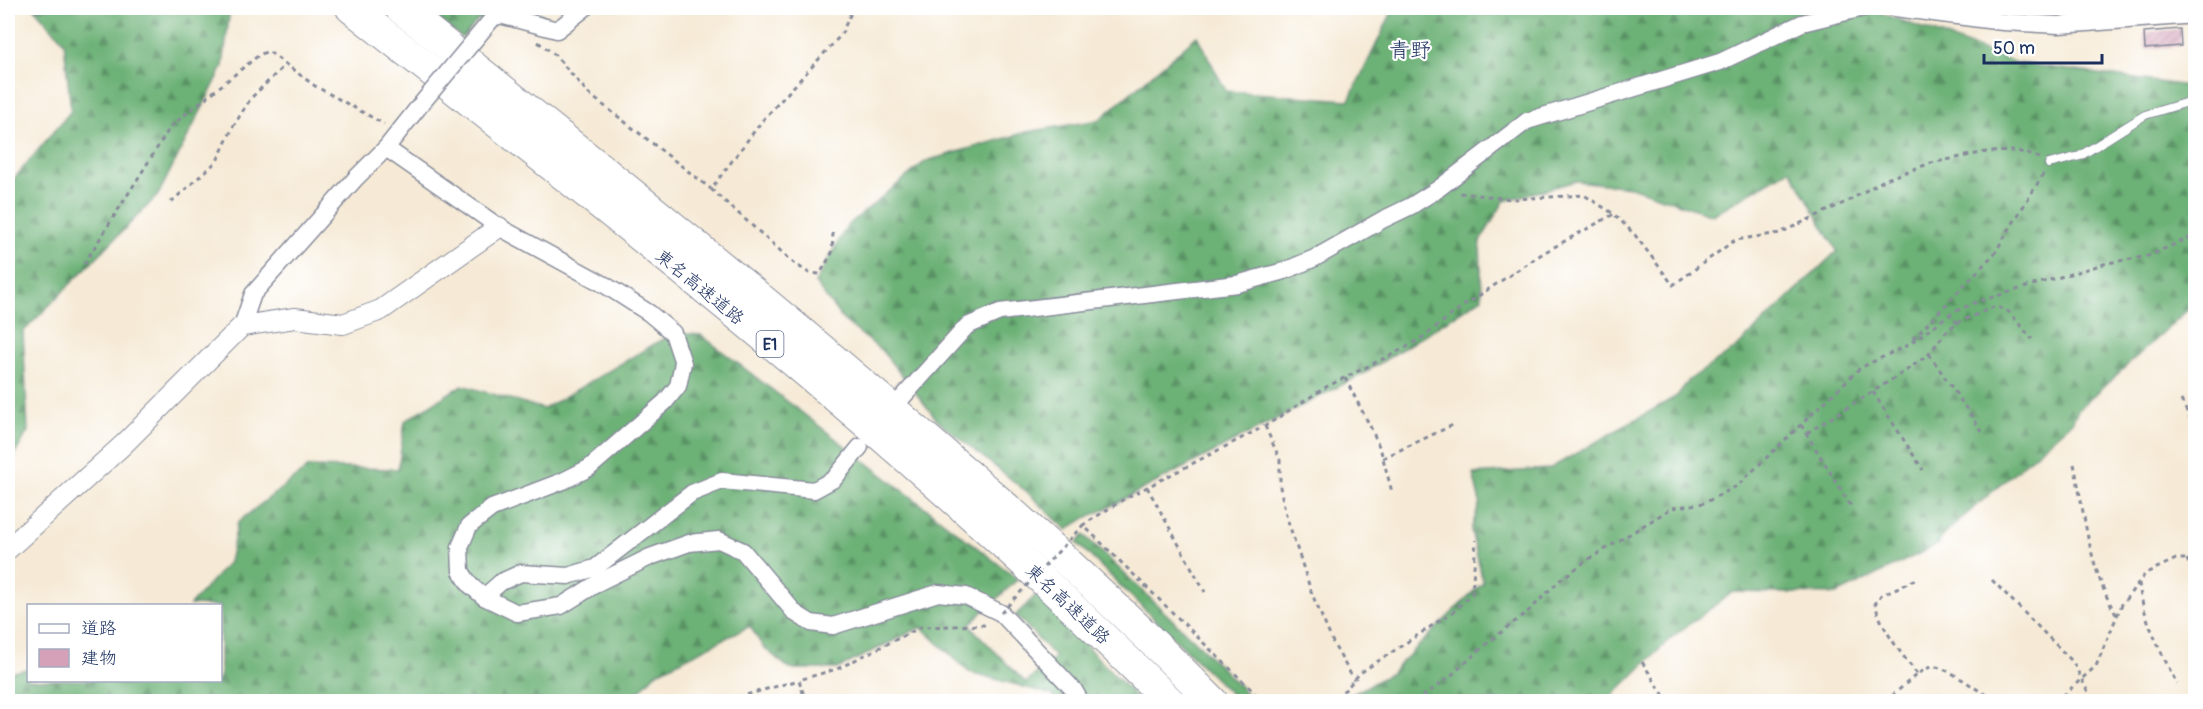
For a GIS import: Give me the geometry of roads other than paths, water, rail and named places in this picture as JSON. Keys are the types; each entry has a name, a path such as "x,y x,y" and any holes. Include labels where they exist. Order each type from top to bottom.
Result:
{"highway":[{"name":"東名高速道路","path":"351,8 606,210 811,377 999,539 1170,702"},
{"name":"東名高速道路","path":"400,8 829,354 1029,526 1145,632 1213,702"}],"street":[{"path":"8,549 124,444 242,326 253,294 356,178 386,148 492,19 500,15 557,30 585,8"},
{"path":"902,398 967,326 1000,312 1237,284 1284,271 1315,258 1411,206 1438,189 1527,121 1720,62 1802,23 1863,8"},
{"path":"1895,8 2003,22 2059,25 2196,15"},
{"path":"386,148 499,227 605,285 649,313 673,333 682,363 678,386 665,402 590,468 563,481 492,508 469,526 460,547 461,571 470,585 484,597 517,613 561,606 601,581 650,557 689,543 719,540 743,551 795,613 811,622 833,626 938,594 966,596 1001,613 1074,690 1081,702"},
{"path":"242,326 295,318 343,324 381,310 499,227"},
{"path":"484,597 501,582 521,573 568,576 595,568 692,493 722,481 814,490 834,479 860,447"}],"lane":[{"path":"2049,164 2080,156 2145,115 2188,102 2196,102"}],"district":[{"name":"青野","path":"1410,50"}]}
